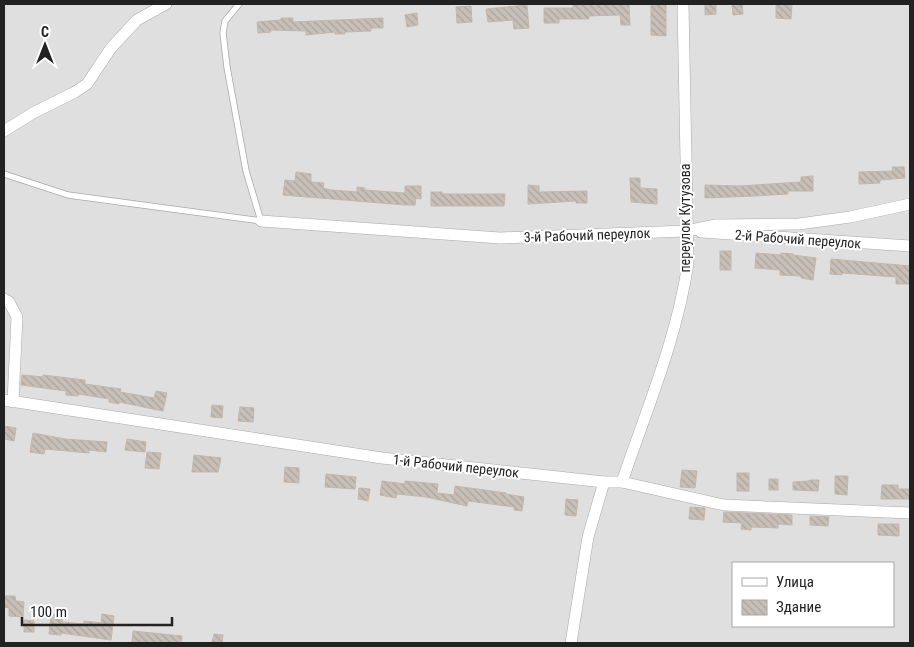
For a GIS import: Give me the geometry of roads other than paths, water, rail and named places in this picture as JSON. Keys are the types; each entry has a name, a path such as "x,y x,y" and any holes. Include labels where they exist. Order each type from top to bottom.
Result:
{"street":[{"path":"4,131 87,84 111,48 137,20 166,4"},
{"name":"переулок Кутузова","path":"622,482 670,342 688,263 683,4"},
{"name":"3-й Рабочий переулок","path":"261,221 500,238 686,231 716,225 807,223 858,216 910,204"},
{"name":"2-й Рабочий переулок","path":"686,231 910,246"},
{"path":"5,298 17,317 8,401"},
{"name":"1-й Рабочий переулок","path":"8,401 382,458 604,482 622,482 724,505 910,513"},
{"path":"571,643 588,537 604,482"}],"lane":[{"path":"4,174 68,196 261,221 246,171 227,66 224,33 225,21 239,4"}]}
